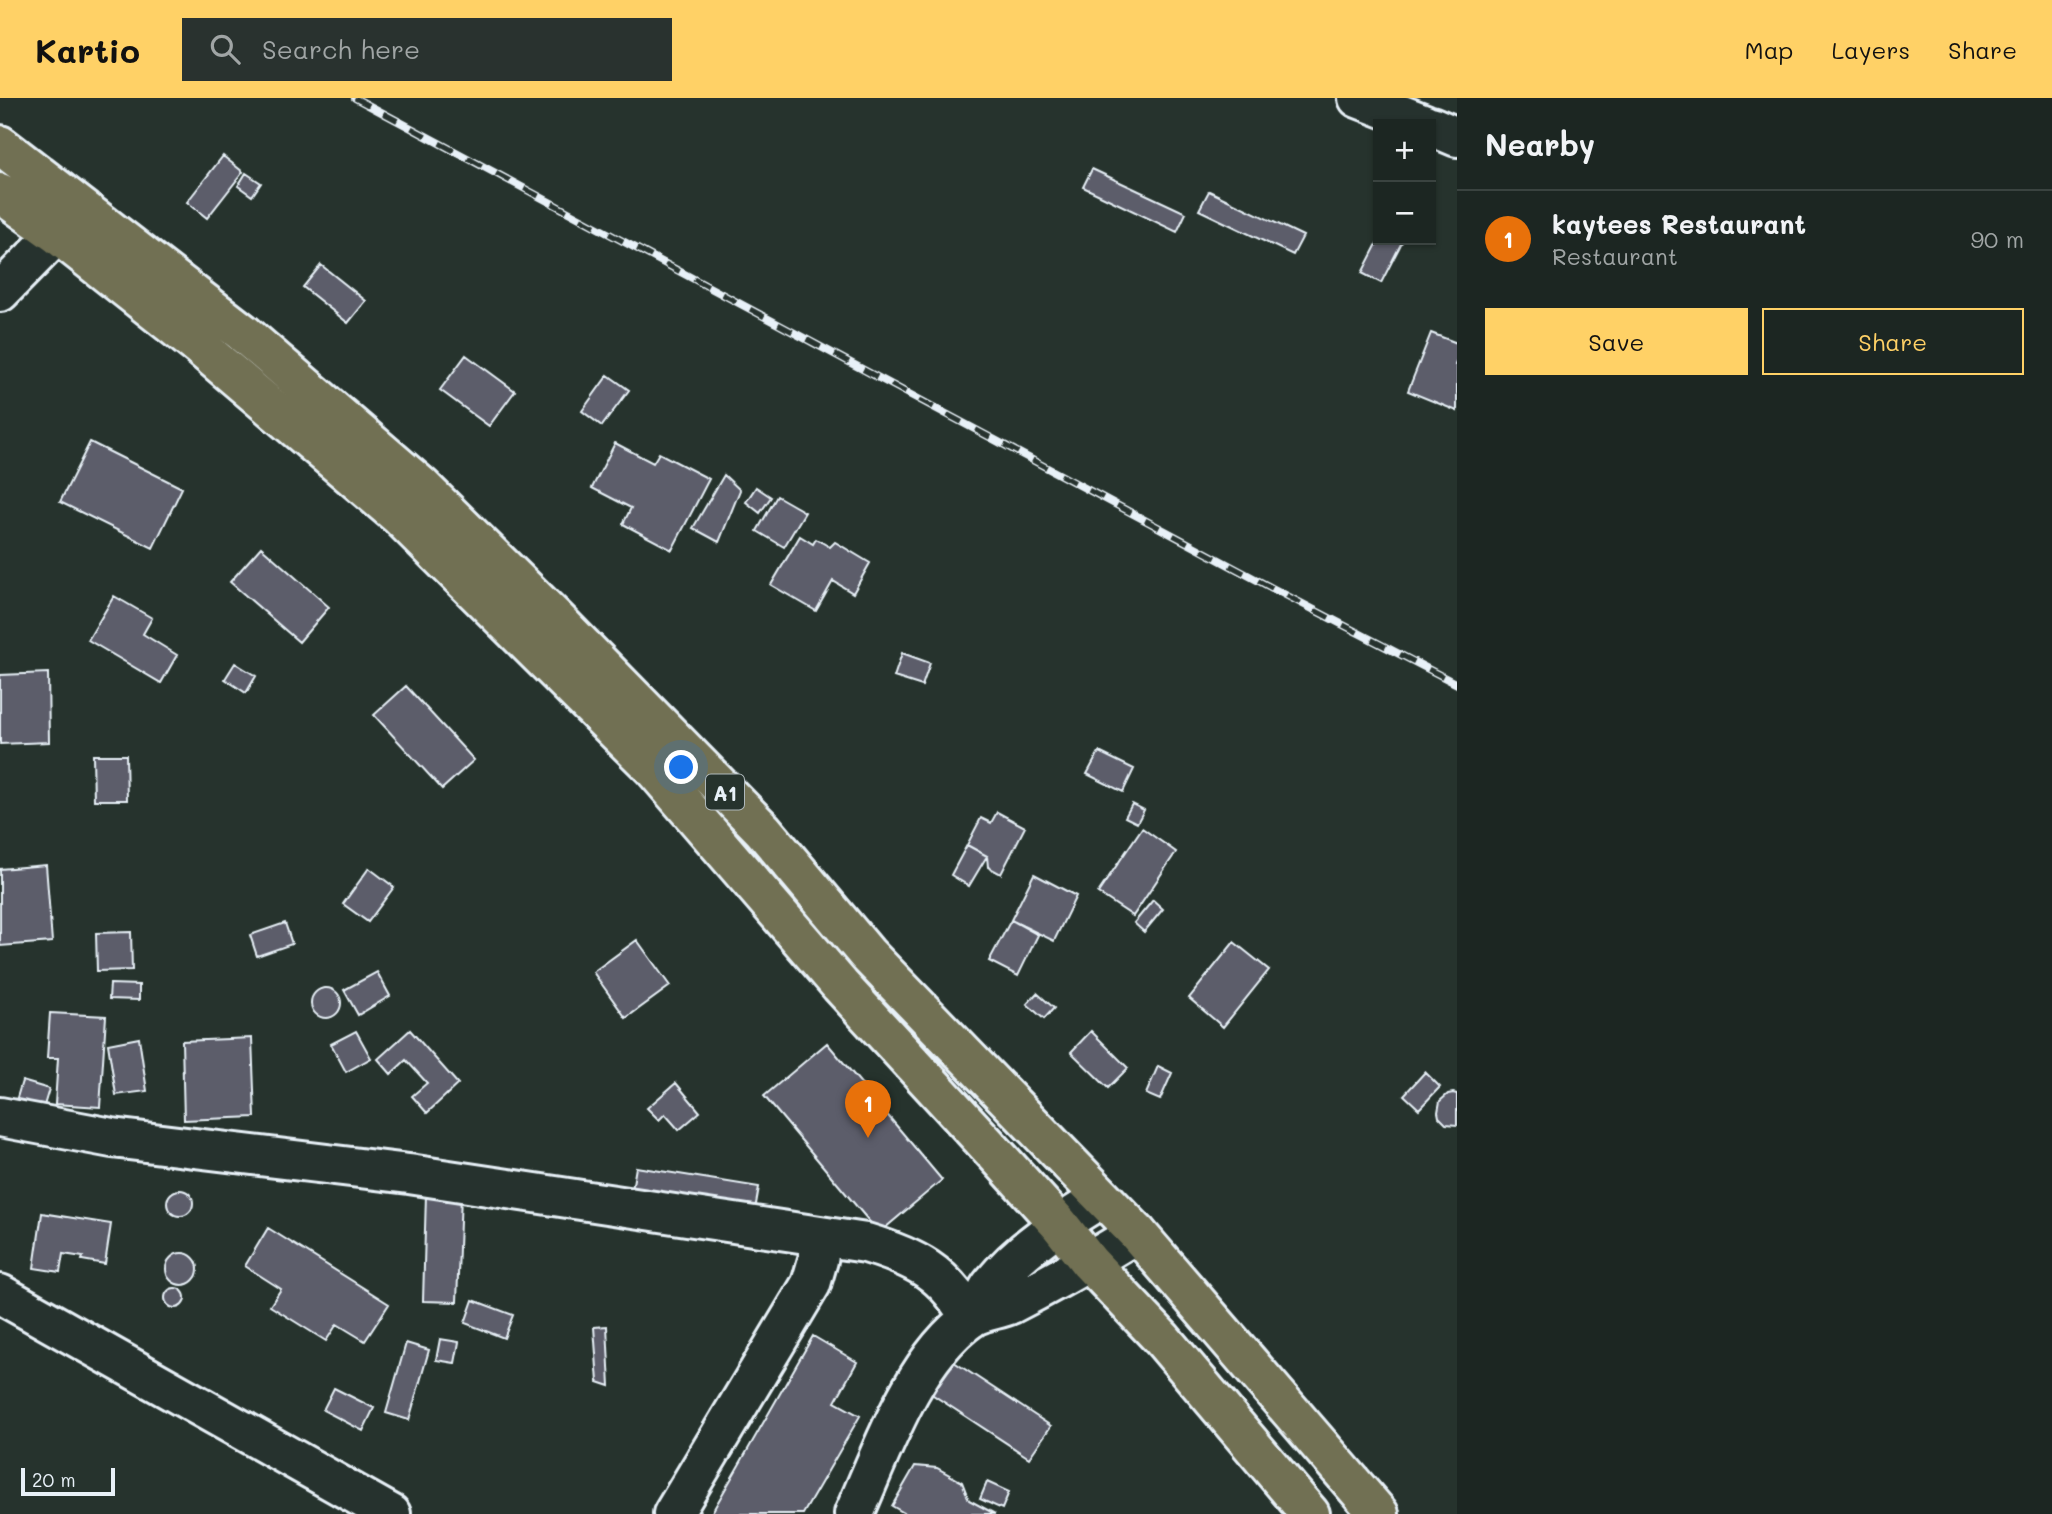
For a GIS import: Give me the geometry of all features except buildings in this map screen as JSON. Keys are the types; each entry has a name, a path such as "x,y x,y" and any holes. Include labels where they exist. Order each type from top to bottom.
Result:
{"highway":[{"name":"A1","path":"0,145 242,332 422,487 557,620 763,830 867,954 1137,1234 1379,1514"},
{"name":"A1","path":"0,193 57,234 199,346 399,516 653,768 840,985 1059,1224 1089,1262 1162,1339 1310,1514"}],"street":[{"path":"1358,98 1412,119"},
{"path":"1436,128 1457,137"},
{"path":"0,292 57,234"},
{"path":"0,1117 112,1138 409,1174 866,1243 902,1254 942,1280 975,1316"},
{"path":"854,1514 912,1386 943,1345 975,1316 990,1286 1024,1253 1059,1224 1102,1198"},
{"path":"975,1316 1000,1309 1137,1234"},
{"path":"673,1514 811,1284 822,1237"},
{"path":"0,1294 391,1514"}],"railway":[{"path":"355,98 1457,684"}],"place":[{"name":"kaytees Restaurant","path":"868,1138"}]}
